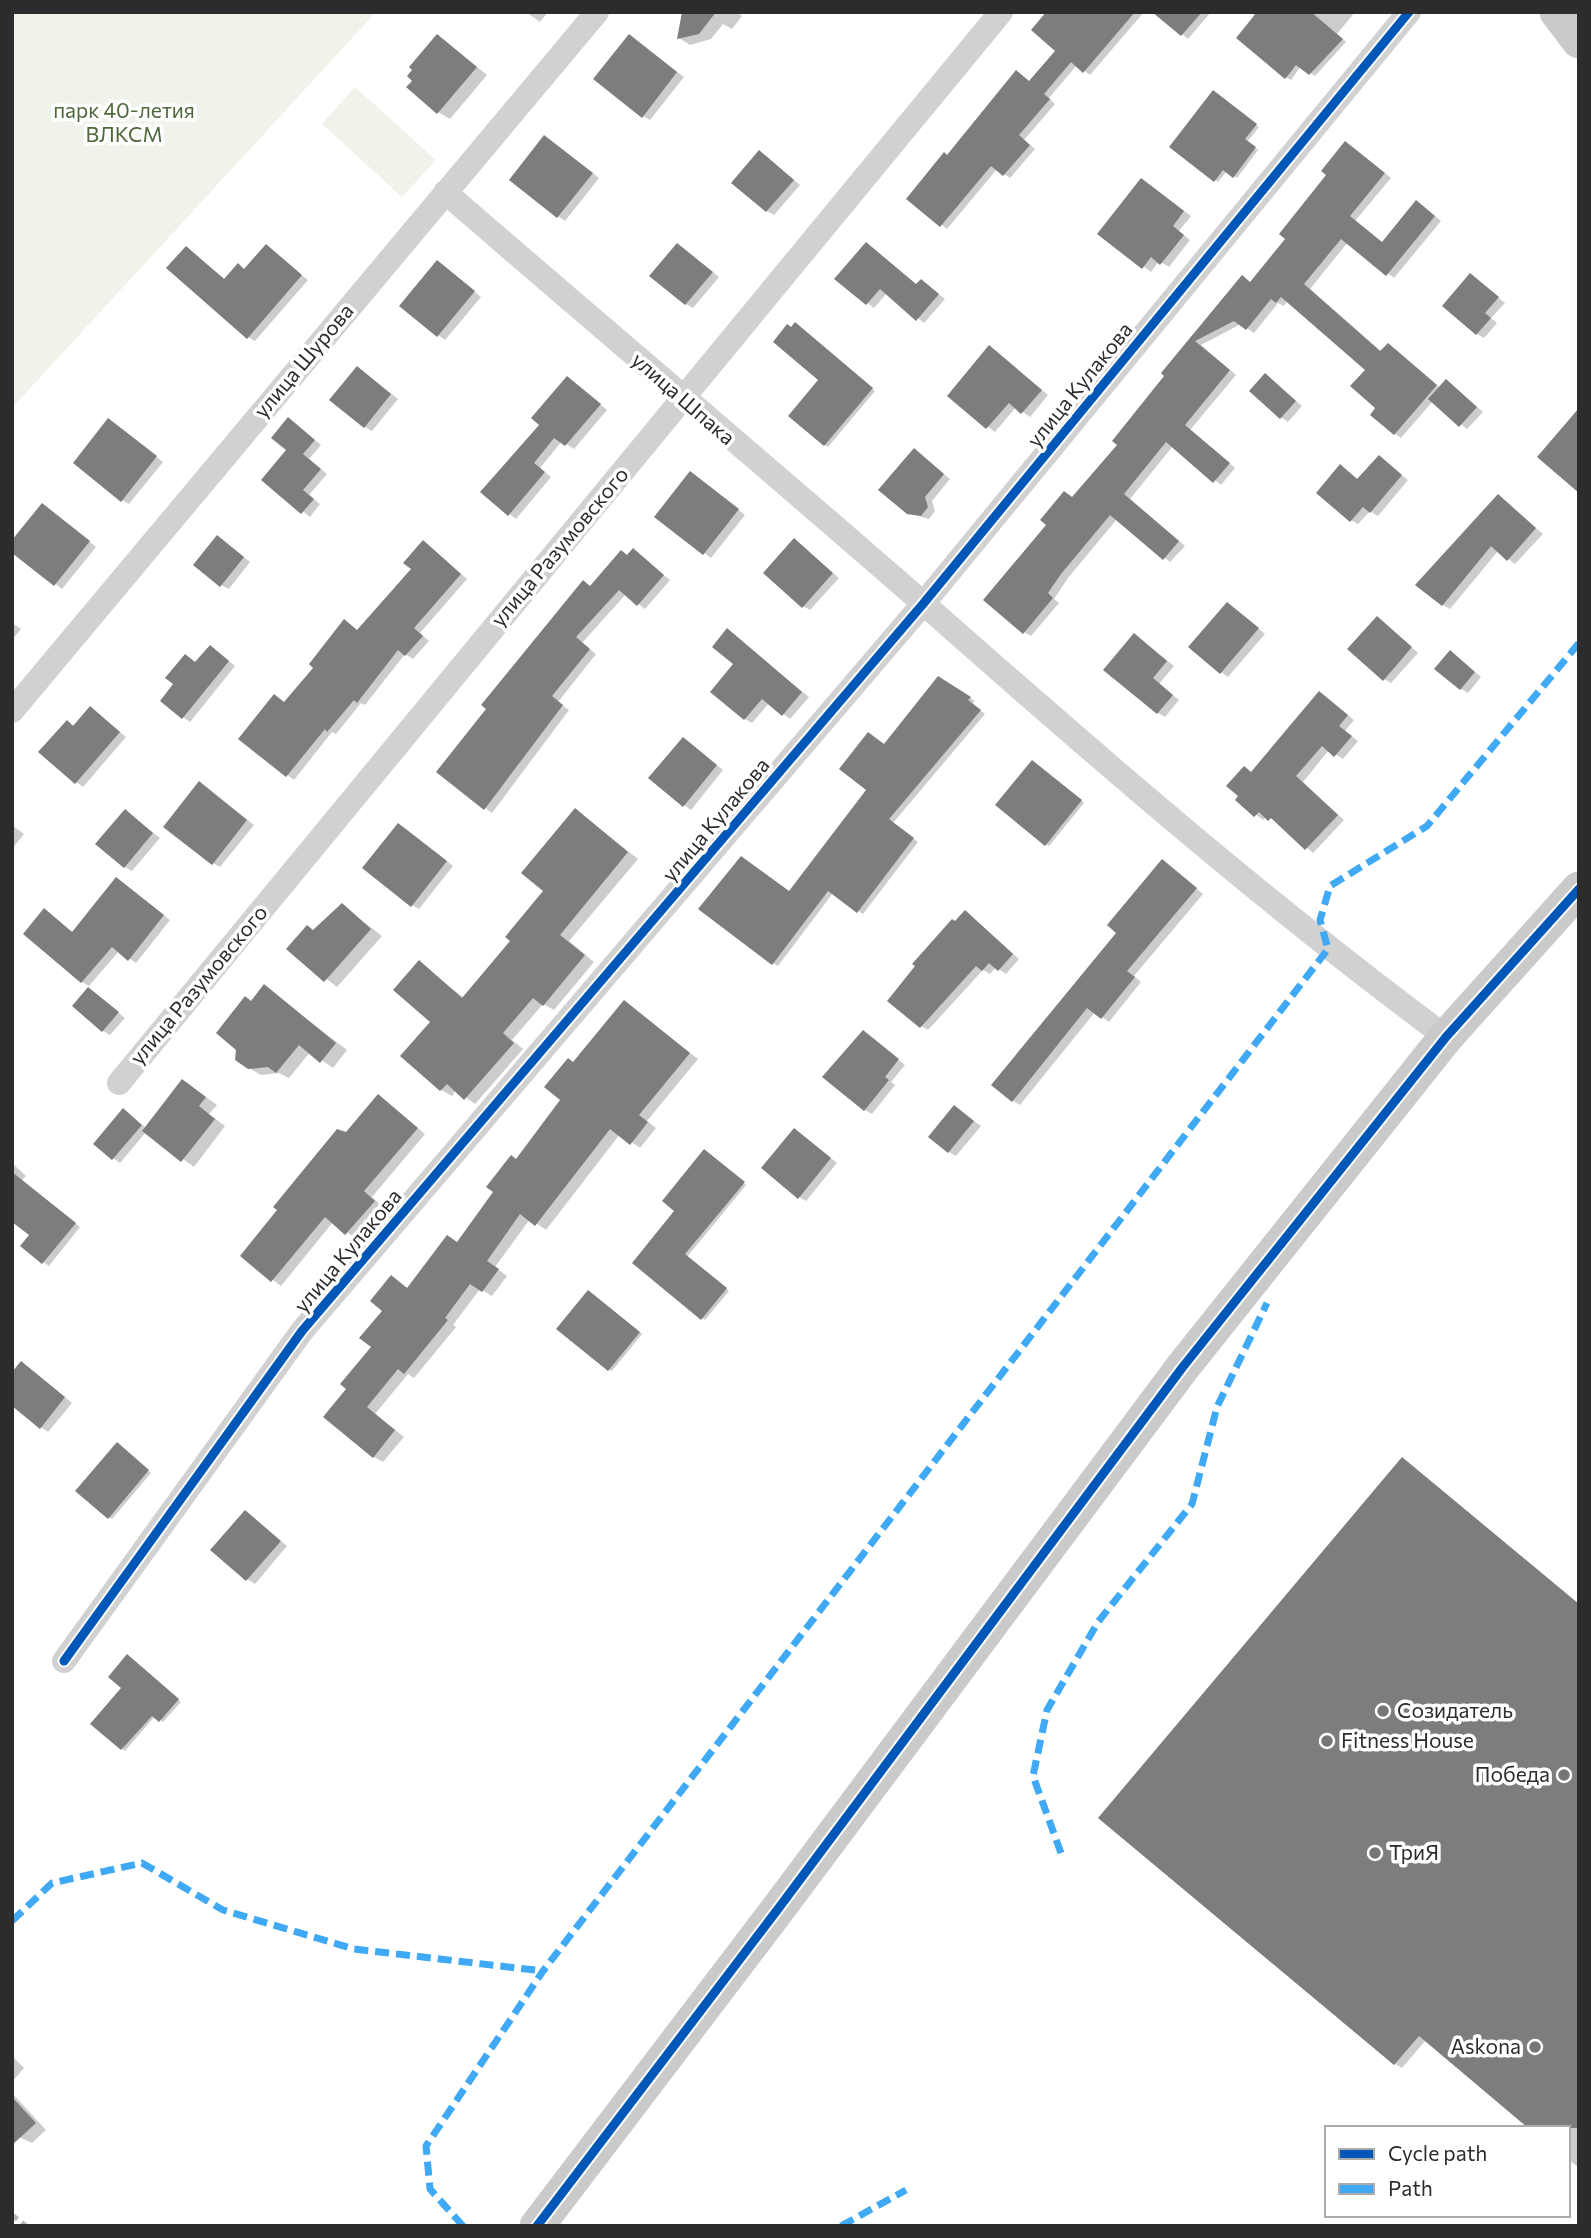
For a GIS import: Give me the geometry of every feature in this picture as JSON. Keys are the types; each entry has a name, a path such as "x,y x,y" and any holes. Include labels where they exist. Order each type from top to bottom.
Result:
{"street":[{"name":"улица Шурова","path":"12,711 597,12"},
{"name":"улица Разумовского","path":"118,1083 1001,12"},
{"name":"улица Кулакова","path":"64,1661 302,1332 923,604 1409,12"},
{"path":"1557,12 1579,41"},
{"name":"улица Шпака","path":"445,192 1168,817 1328,949 1446,1037"},
{"path":"537,2226 778,1909 1182,1368 1446,1037 1579,889"}],"green space":[{"name":"парк 40-летия ВЛКСМ","path":"12,12 376,12 12,408"},
{"path":"355,87 436,160 402,197 322,124"}],"building":[{"path":"682,12 716,12 699,34 677,39"},
{"path":"1046,12 1135,12 1083,73 1071,62 1044,94 1050,99 1019,135 1030,145 1003,176 991,166 940,227 906,199 944,152 947,155 1016,70 1029,81 1055,51 1031,30"},
{"path":"1152,12 1202,12 1181,36"},
{"path":"1257,12 1311,12 1343,39 1309,75 1296,65 1285,79 1236,38"},
{"path":"437,34 477,67 437,114 406,87 412,81 407,76 412,70 409,67"},
{"path":"629,34 677,72 642,118 593,79"},
{"path":"1213,90 1257,124 1245,139 1256,147 1233,178 1223,170 1214,182 1169,147"},
{"path":"544,135 593,173 557,218 509,180"},
{"path":"1345,141 1385,173 1350,216 1382,242 1416,200 1435,216 1386,276 1341,239 1304,284 1380,351 1388,343 1437,385 1394,435 1370,415 1375,408 1350,386 1365,370 1281,297 1276,303 1271,299 1246,330 1234,321 1195,341 1230,370 1185,425 1230,463 1213,483 1166,442 1124,494 1179,541 1163,560 1110,515 1061,574 1048,593 1053,598 1023,634 983,600 1046,525 1040,520 1064,491 1072,497 1117,445 1112,441 1164,376 1161,373 1242,275 1250,282 1285,239 1279,234 1326,175 1321,171"},
{"path":"759,150 794,180 766,212 731,183"},
{"path":"1141,178 1184,211 1173,226 1184,235 1160,265 1151,257 1142,269 1097,234"},
{"path":"866,242 916,284 921,279 939,294 916,321 880,289 866,305 834,279"},
{"path":"677,243 713,272 685,305 649,276"},
{"path":"266,244 302,275 247,339 166,268 186,246 224,279 238,263 244,269"},
{"path":"437,260 475,291 437,337 399,306"},
{"path":"1470,273 1499,297 1485,313 1491,318 1476,335 1442,306"},
{"path":"795,322 873,388 824,446 788,416 818,380 773,342 787,324 791,327"},
{"path":"989,345 1042,390 1021,414 1009,403 986,429 947,396"},
{"path":"357,366 391,394 364,428 329,400"},
{"path":"1265,373 1296,401 1280,419 1249,391"},
{"path":"567,376 601,404 565,446 554,438 534,463 545,472 508,516 480,492 539,425 531,418"},
{"path":"1446,379 1477,407 1459,427 1428,399"},
{"path":"1579,408 1579,493 1537,457"},
{"path":"288,417 315,440 303,454 321,469 303,490 314,499 301,514 261,480 286,450 271,438"},
{"path":"108,418 157,456 121,502 73,463"},
{"path":"914,448 944,474 925,497 928,507 921,516 907,514 878,490"},
{"path":"1379,455 1402,475 1370,513 1363,507 1350,522 1316,493 1340,464 1357,479"},
{"path":"690,471 739,509 703,555 654,517"},
{"path":"1498,494 1536,528 1507,561 1491,546 1442,606 1415,585"},
{"path":"42,503 90,541 54,586 12,553 12,540"},
{"path":"217,535 244,557 220,587 193,565"},
{"path":"794,538 833,573 802,608 763,573"},
{"path":"423,540 461,574 414,628 423,636 405,656 398,650 357,703 354,700 327,732 325,729 286,777 238,739 274,694 284,702 313,668 309,664 344,619 357,630 411,569 403,563"},
{"path":"633,548 664,575 637,606 619,590 576,637 590,649 552,696 563,705 484,810 436,772 486,709 481,705 583,580 590,586 621,550 627,555"},
{"path":"1227,602 1259,628 1220,674 1188,647"},
{"path":"1377,616 1412,647 1383,681 1347,649"},
{"path":"727,628 802,692 782,716 762,699 744,720 710,692 733,664 712,647"},
{"path":"1134,633 1167,661 1153,678 1173,695 1157,714 1103,670"},
{"path":"210,645 229,661 182,719 160,701 173,684 165,678 185,654 195,662"},
{"path":"1450,650 1475,672 1460,690 1434,669"},
{"path":"938,676 971,697 968,700 981,710 889,819 914,838 857,913 828,891 772,965 698,909 741,856 789,891 866,790 839,769 868,732 884,744"},
{"path":"1319,691 1348,715 1339,726 1352,736 1334,757 1322,746 1296,776 1338,815 1305,850 1271,818 1268,821 1259,812 1254,817 1235,800 1238,796 1226,786 1244,766 1251,772"},
{"path":"90,706 120,732 75,784 38,752 67,720 73,726"},
{"path":"683,737 717,765 683,807 648,778"},
{"path":"1032,760 1082,800 1045,846 995,805"},
{"path":"199,781 247,820 212,865 163,827"},
{"path":"575,808 628,852 560,935 585,955 543,1006 533,998 503,1033 514,1043 464,1100 447,1084 440,1091 400,1056 430,1022 393,990 419,960 462,998 510,941 505,937 543,891 521,873"},
{"path":"125,809 153,833 124,868 95,844"},
{"path":"398,823 447,861 411,907 362,868"},
{"path":"1162,859 1197,888 1127,971 1135,977 1101,1019 1087,1008 1012,1102 991,1085 1116,933 1107,925"},
{"path":"116,877 164,915 128,961 112,947 81,983 23,934 44,908 72,932"},
{"path":"342,903 371,929 324,982 286,949 307,925 313,930"},
{"path":"965,910 1013,954 998,971 989,963 982,971 976,966 920,1028 887,1001 915,966 912,964 952,919 955,921"},
{"path":"264,984 336,1043 320,1063 299,1045 276,1073 268,1067 248,1069 235,1060 236,1050 216,1033 245,996 251,1001"},
{"path":"88,987 119,1012 102,1032 72,1006"},
{"path":"624,1000 690,1053 639,1115 648,1122 630,1145 610,1129 535,1226 520,1214 487,1261 499,1269 482,1292 470,1284 445,1318 448,1320 404,1374 398,1369 367,1407 395,1430 373,1458 323,1417 346,1389 340,1384 371,1347 359,1338 382,1311 370,1301 391,1275 407,1288 447,1235 457,1242 493,1192 486,1187 511,1155 516,1159 560,1100 544,1087 568,1058 573,1062"},
{"path":"863,1030 899,1059 885,1077 889,1080 864,1111 822,1077"},
{"path":"182,1079 206,1097 199,1106 215,1119 181,1162 142,1131"},
{"path":"378,1094 418,1128 364,1191 375,1201 345,1235 325,1217 271,1282 240,1256 277,1210 273,1207 337,1129 346,1132"},
{"path":"954,1105 974,1121 948,1153 928,1137"},
{"path":"123,1108 142,1125 112,1160 93,1144"},
{"path":"794,1128 831,1158 798,1199 761,1168"},
{"path":"704,1149 745,1182 685,1254 727,1288 701,1320 632,1263 674,1211 662,1201"},
{"path":"12,1172 76,1223 42,1264 20,1246 29,1235 12,1222"},
{"path":"588,1290 640,1332 608,1371 556,1329"},
{"path":"21,1361 65,1397 40,1429 12,1406 12,1372"},
{"path":"117,1442 149,1470 108,1519 75,1491"},
{"name":"Созидатель","path":"1402,1457 1579,1604 1579,2128 1526,2126 1419,2036 1394,2065 1098,1818"},
{"path":"245,1510 281,1541 246,1581 210,1550"},
{"path":"127,1654 179,1699 159,1722 152,1716 121,1750 90,1724 121,1688 108,1677"},
{"path":"12,2097 36,2123 12,2145"}],"railway":[{"path":"12,2215 26,2226"}],"marked path":[{"path":"463,2226 430,2189 426,2146 543,1971 1328,949 1320,920 1330,886 1427,826 1579,643"},
{"path":"1061,1853 1033,1776 1047,1710 1098,1622 1192,1504 1217,1407 1267,1303"},
{"path":"12,1921 52,1883 142,1863 223,1910 354,1949 543,1971"},
{"path":"841,2226 906,2190"}],"cycle path":[{"path":"64,1661 302,1331 923,604 1409,12"},
{"path":"537,2226 778,1909 1182,1368 1446,1037 1579,889"}],"place":[{"name":"Созидатель","path":"1383,1711"},
{"name":"Fitness House","path":"1327,1741"},
{"name":"Победа","path":"1564,1775"},
{"name":"ТриЯ","path":"1375,1853"},
{"name":"Askona","path":"1535,2047"}]}
